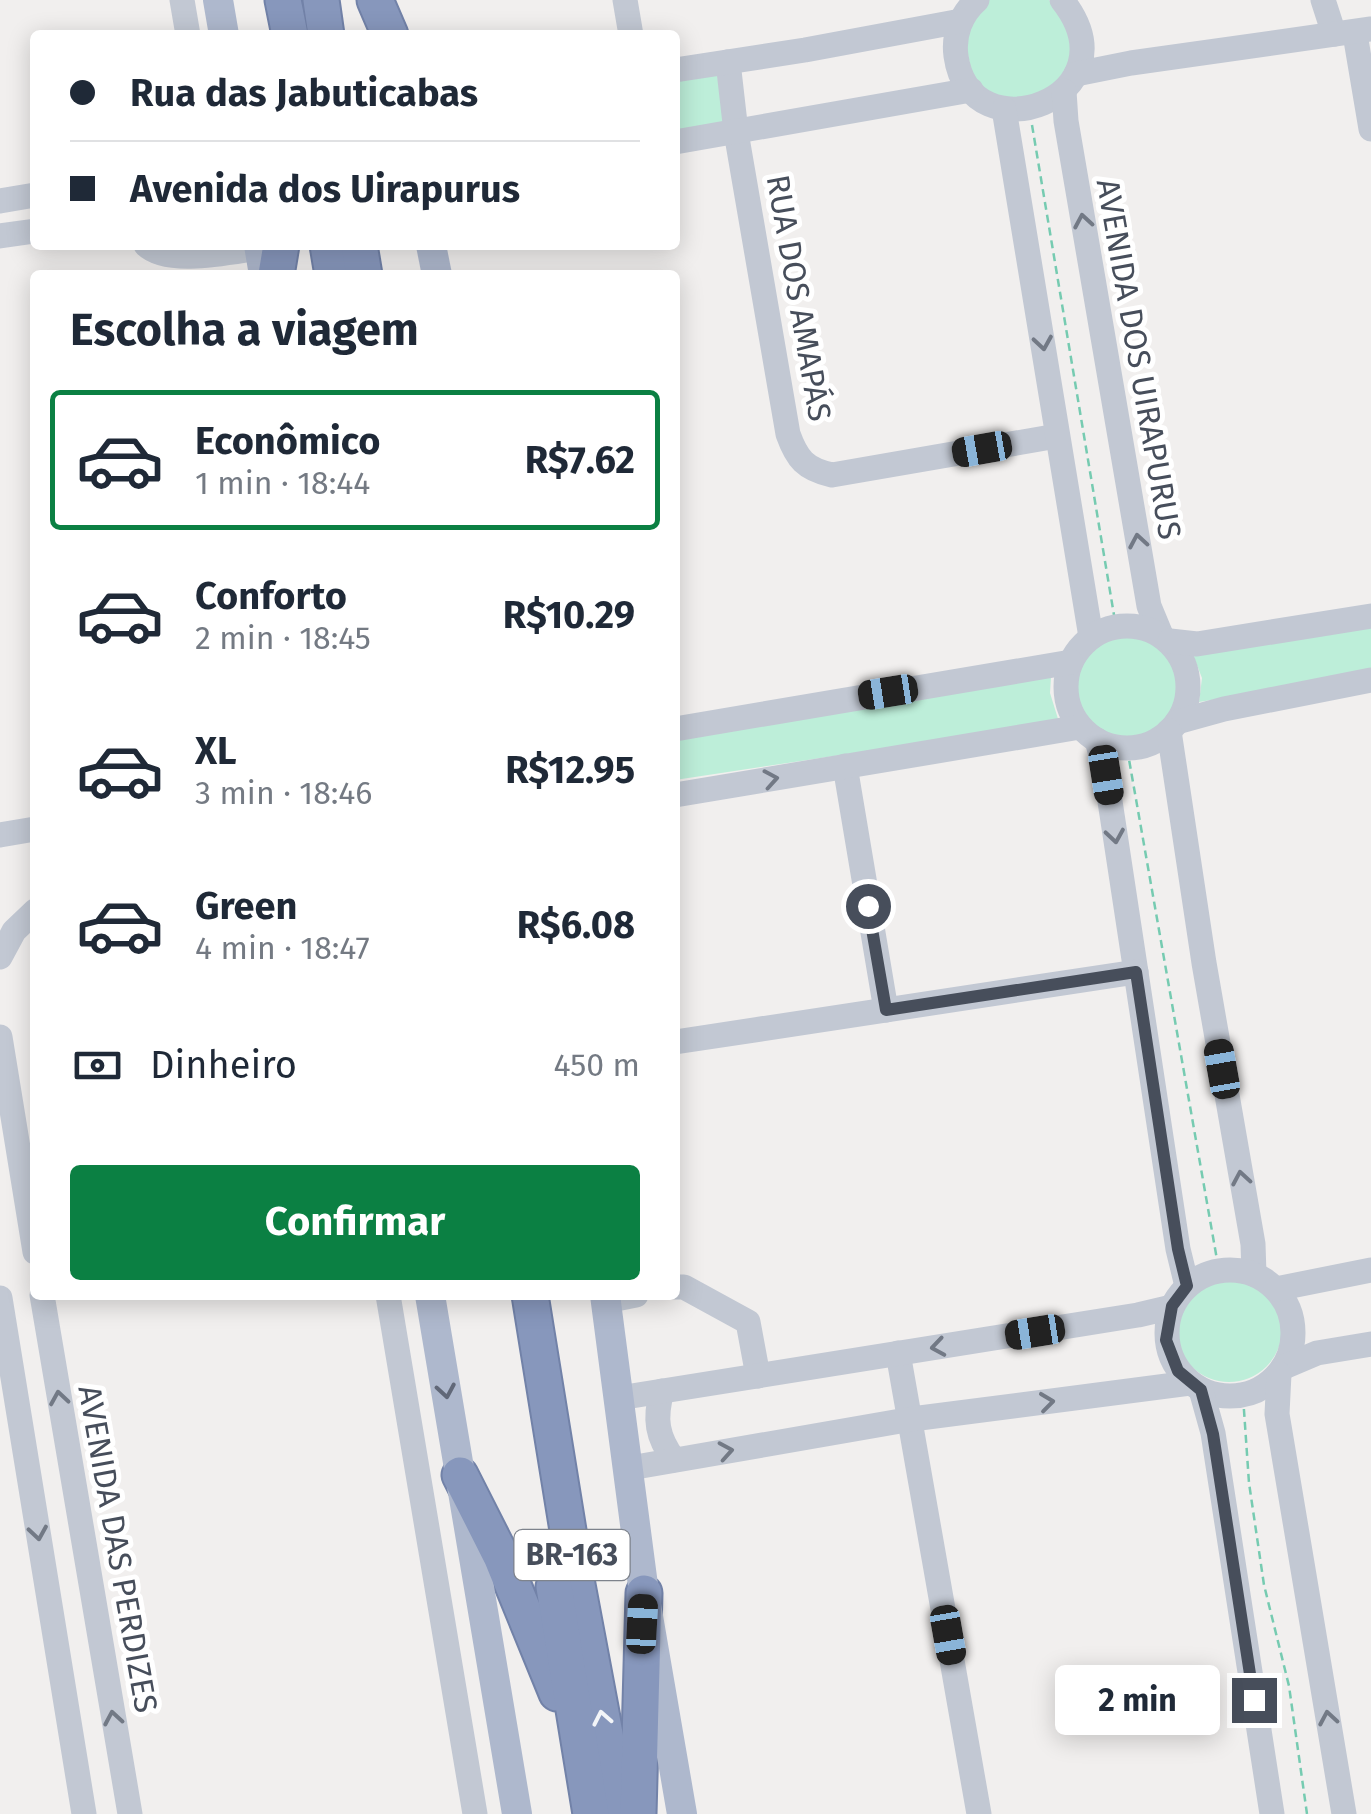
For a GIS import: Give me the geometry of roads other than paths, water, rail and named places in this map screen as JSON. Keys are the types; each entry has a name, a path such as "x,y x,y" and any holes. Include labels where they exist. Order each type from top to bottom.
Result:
{"highway":[{"path":"283,0 289,30"},
{"path":"321,0 325,30"},
{"path":"374,0 389,30"},
{"name":"BR-163","path":"506,1300 591,1814"},
{"name":"BR-163","path":"531,1300 575,1574 620,1814"},
{"path":"460,1474 501,1556 581,1750"},
{"path":"638,1814 644,1593"}],"main road":[{"path":"218,0 223,30"},
{"path":"389,0 392,30"},
{"path":"431,1300 517,1814"},
{"path":"605,1300 644,1593 682,1814"}],"street":[{"path":"182,0 187,30"},
{"path":"625,0 630,30"},
{"path":"1062,0 1090,0"},
{"name":"AVENIDA DOS UIRAPURUS","path":"1062,0 1075,16 1082,35 1082,55 1070,83 1066,121 1149,606 1165,638"},
{"path":"1323,0 1354,32 1371,130"},
{"path":"970,6 956,38 961,74 972,90 992,105 1017,109 1052,101 1070,83 1354,32"},
{"path":"680,69 728,62 970,6"},
{"name":"RUA DOS AMAPÁS","path":"728,62 736,132 788,434 796,457 810,470 832,475 1057,436"},
{"path":"680,141 972,90"},
{"path":"1017,109 1057,436 1090,638"},
{"path":"0,200 30,196"},
{"path":"0,236 30,232"},
{"path":"151,250 180,256 268,258"},
{"path":"1272,1814 1213,1434 1196,1387 1170,1356 1167,1322 1180,1296 1178,1249 1106,775 1089,733 1066,696 1066,678 1071,662 1090,638 1116,627 1144,627 1165,638 1198,644 1371,616"},
{"path":"1165,638 1181,655 1188,672 1186,707 1173,727 1201,945 1254,1274"},
{"path":"680,728 1071,662"},
{"path":"680,794 845,766 1089,733 1127,748 1156,740 1173,727 1224,709 1371,680"},
{"path":"845,766 886,1010"},
{"path":"0,835 30,830"},
{"path":"0,916 30,912"},
{"path":"0,957 14,931 30,916"},
{"path":"680,1041 1136,972"},
{"path":"0,1037 30,1221"},
{"path":"1276,1289 1371,1270"},
{"path":"619,1398 1138,1315 1180,1296 1219,1271 1254,1274 1276,1289 1288,1306 1294,1327 1292,1348 1282,1370 1276,1414 1344,1814"},
{"path":"680,1287 688,1288 748,1322 758,1376"},
{"path":"0,1298 84,1814"},
{"name":"AVENIDA DAS PERDIZES","path":"43,1300 130,1814"},
{"path":"389,1300 475,1814"},
{"path":"630,1468 912,1420 1196,1387 1222,1396 1243,1396 1263,1388 1282,1370 1317,1352 1371,1344"},
{"path":"898,1353 979,1814"},
{"path":"662,1391 657,1428 674,1460"},
{"path":"28,1470 70,1463"}]}
